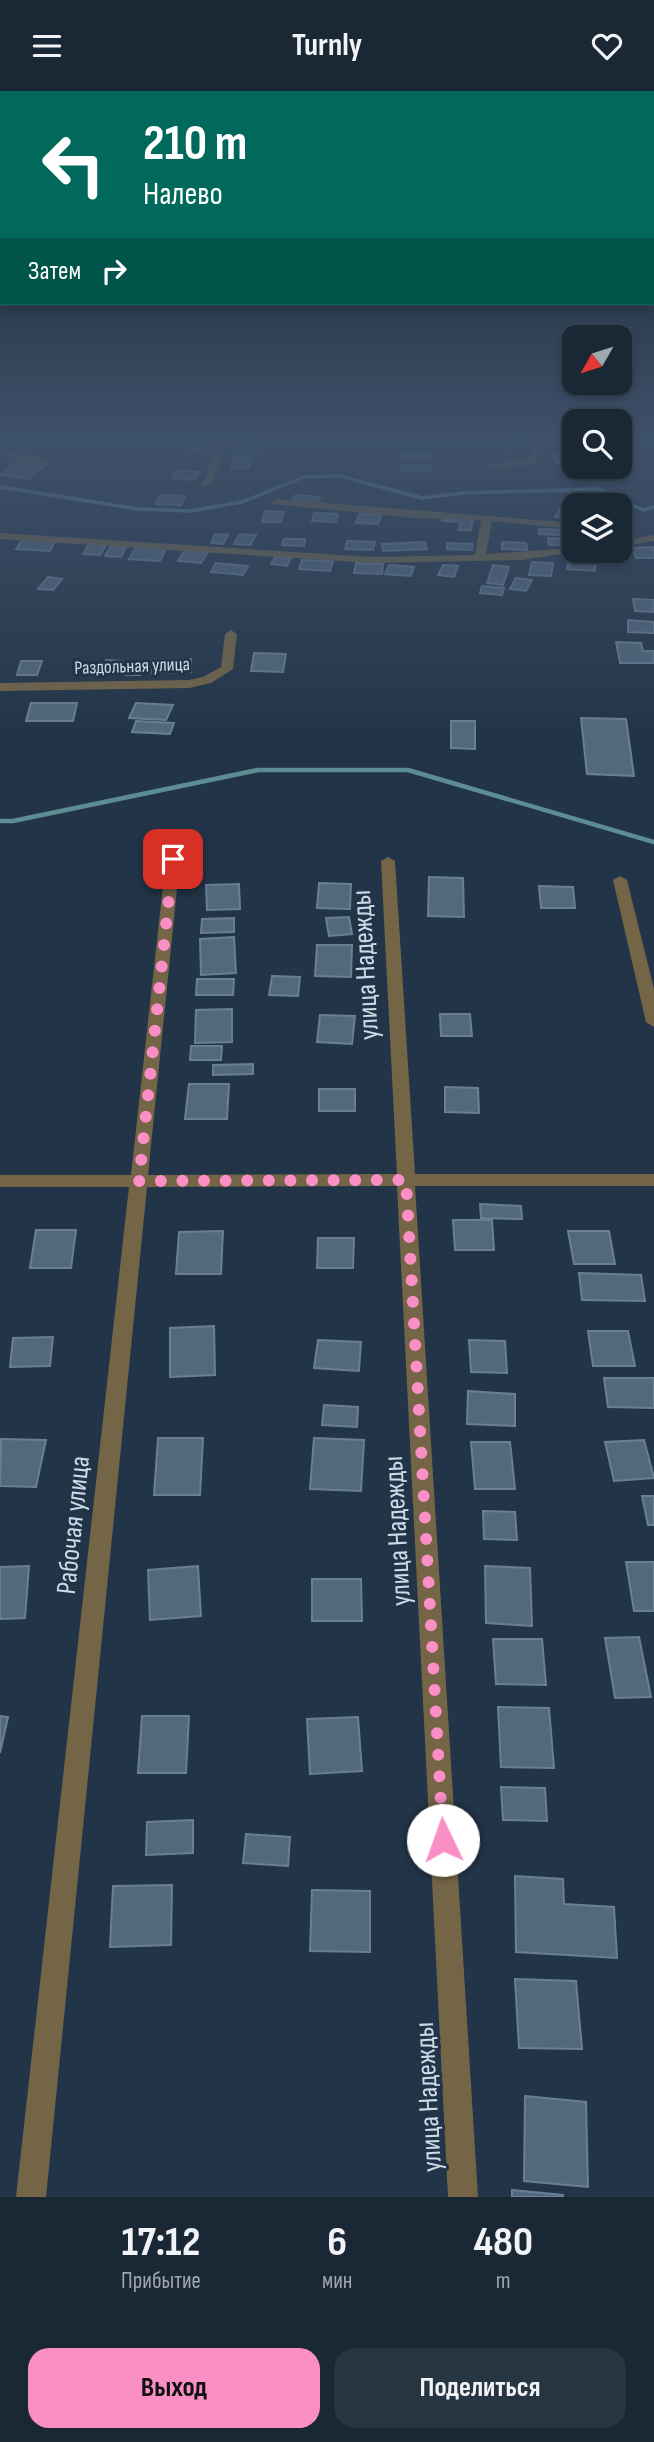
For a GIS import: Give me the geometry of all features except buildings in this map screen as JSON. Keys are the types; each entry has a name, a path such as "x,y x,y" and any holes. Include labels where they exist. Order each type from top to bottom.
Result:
{"street":[{"path":"4,536 304,557 480,558 562,552"},
{"path":"480,558 484,536"},
{"path":"632,542 651,538"},
{"name":"Раздольная улица","path":"0,687 189,684 207,680 227,669 231,635"},
{"name":"Рабочая улица","path":"31,2197 173,859"},
{"name":"улица Надежды","path":"388,861 463,2197"},
{"path":"620,880 654,1022"},
{"path":"0,1181 654,1180"}],"waterway":[{"path":"0,821 13,821 258,770 408,770 654,842"}],"route":[{"path":"173,859 139,1181 406,1180 443,1840"}]}
